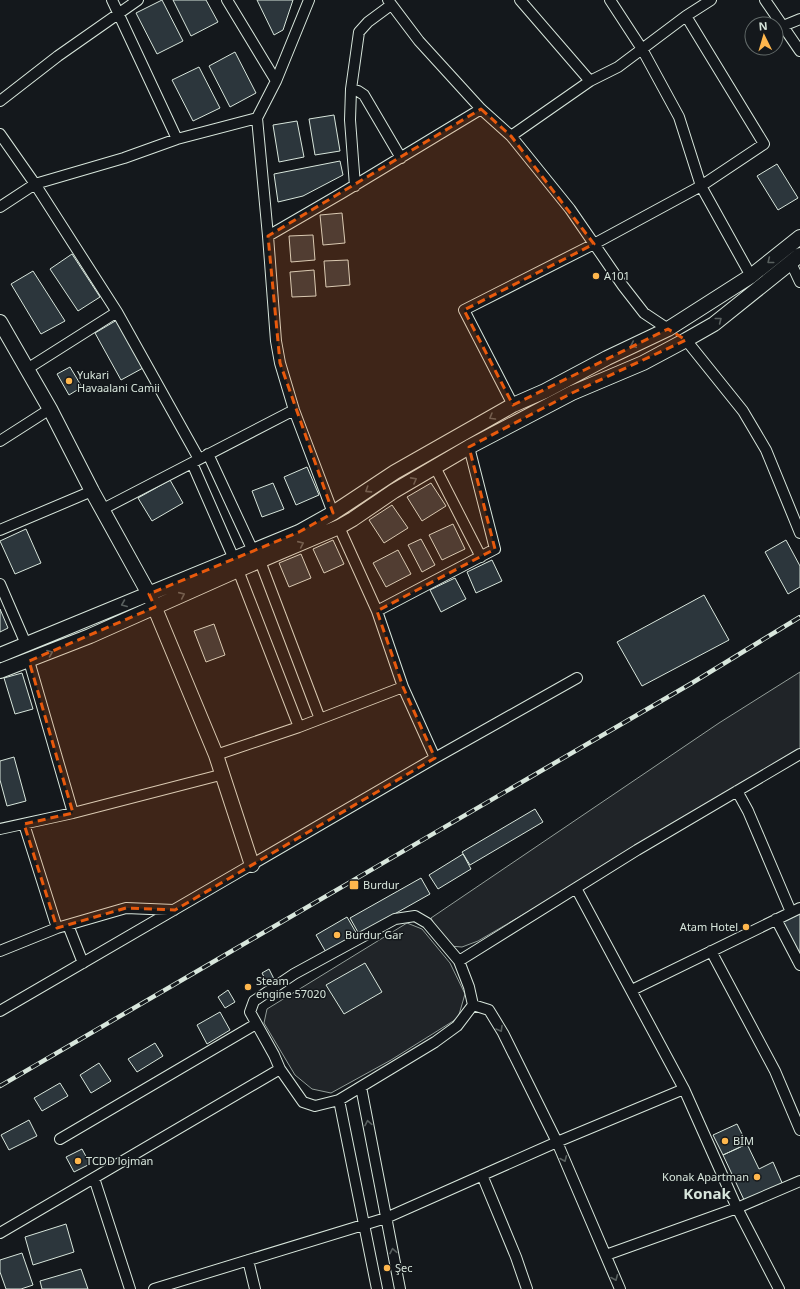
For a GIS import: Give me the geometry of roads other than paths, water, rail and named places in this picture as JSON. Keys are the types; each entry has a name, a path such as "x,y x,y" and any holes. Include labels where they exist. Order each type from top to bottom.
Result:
{"main road":[{"path":"0,655 26,644 152,600 256,556 333,513 395,472 513,405 668,329 751,276 800,237"},
{"path":"256,556 339,527 394,491 469,447 572,393 643,363 686,340 714,324 795,259"},
{"path":"0,322 50,409 92,491 152,600 224,774 252,865"},
{"path":"668,329 686,340"},
{"path":"0,671 90,636 152,600"}],"street":[{"path":"112,0 177,139"},
{"path":"1,99 58,56 138,0"},
{"path":"227,0 276,81"},
{"path":"309,0 276,81 257,118 276,341 280,363 294,410 333,513"},
{"path":"520,0 590,80"},
{"path":"610,0 642,49 679,117 701,186 751,276"},
{"path":"511,136 590,80 618,67 686,16 711,0"},
{"path":"765,0 776,16"},
{"path":"354,186 350,120 351,89 359,32 390,2 419,41 481,109 511,136 570,209 623,286 644,313 668,329"},
{"path":"513,405 464,310 594,244 701,186 764,144 686,16"},
{"path":"784,26 800,19"},
{"path":"784,27 800,51"},
{"path":"351,89 358,90 364,94 400,158"},
{"path":"268,236 481,109"},
{"path":"0,207 35,184 124,158 177,139 257,118"},
{"path":"0,134 35,184 117,312 195,461 299,727"},
{"path":"795,259 800,282"},
{"path":"27,369 117,312"},
{"path":"686,340 743,411 766,450 800,533"},
{"path":"0,441 50,409"},
{"path":"103,509 294,410"},
{"path":"377,611 495,549 469,447"},
{"path":"208,454 256,556 320,719"},
{"path":"435,467 481,557"},
{"path":"0,530 92,491"},
{"path":"339,527 377,611 403,687 435,758"},
{"path":"0,584 26,644"},
{"path":"28,661 73,813"},
{"path":"0,1011 435,758 577,678"},
{"path":"216,755 299,727 403,687"},
{"path":"458,961 576,888 800,754"},
{"path":"0,829 73,813 224,774"},
{"path":"632,990 796,910 737,791"},
{"path":"24,824 57,928"},
{"path":"576,888 684,1089 738,1208 779,1289"},
{"path":"0,951 57,928 126,908 175,910"},
{"path":"415,916 427,923 458,961 469,987 473,1005 457,1026 435,1042 339,1100 315,1106 303,1102 280,1069 274,1055 250,1012 254,1001 294,974 395,919 415,916"},
{"path":"776,919 800,965"},
{"path":"68,925 83,963"},
{"path":"711,951 775,1071 800,1130"},
{"path":"473,1005 489,1010 499,1027 557,1142 620,1289"},
{"path":"60,1139 256,1024"},
{"path":"0,1233 280,1069"},
{"path":"361,1087 400,1289"},
{"path":"154,1289 386,1218 557,1142 684,1089"},
{"path":"339,1100 376,1289"},
{"path":"482,1175 516,1257 527,1289"},
{"path":"94,1178 130,1289"},
{"path":"606,1256 738,1208 800,1181"},
{"path":"248,1260 255,1289"}],"railway":[{"path":"0,1086 692,683 800,617"}],"place":[{"name":"A101","path":"596,276"},
{"name":"Yukari Havaalani Camii","path":"69,381"},
{"name":"Burdur","path":"354,885"},
{"name":"Atam Hotel","path":"746,927"},
{"name":"Burdur Gar","path":"337,935"},
{"name":"Steam engine 57020","path":"248,987"},
{"name":"BİM","path":"725,1141"},
{"name":"TCDD lojman","path":"78,1161"},
{"name":"Konak Apartman","path":"757,1177"},
{"name":"Şec","path":"387,1268"}],"district":[{"name":"Konak","path":"707,1194"}]}
